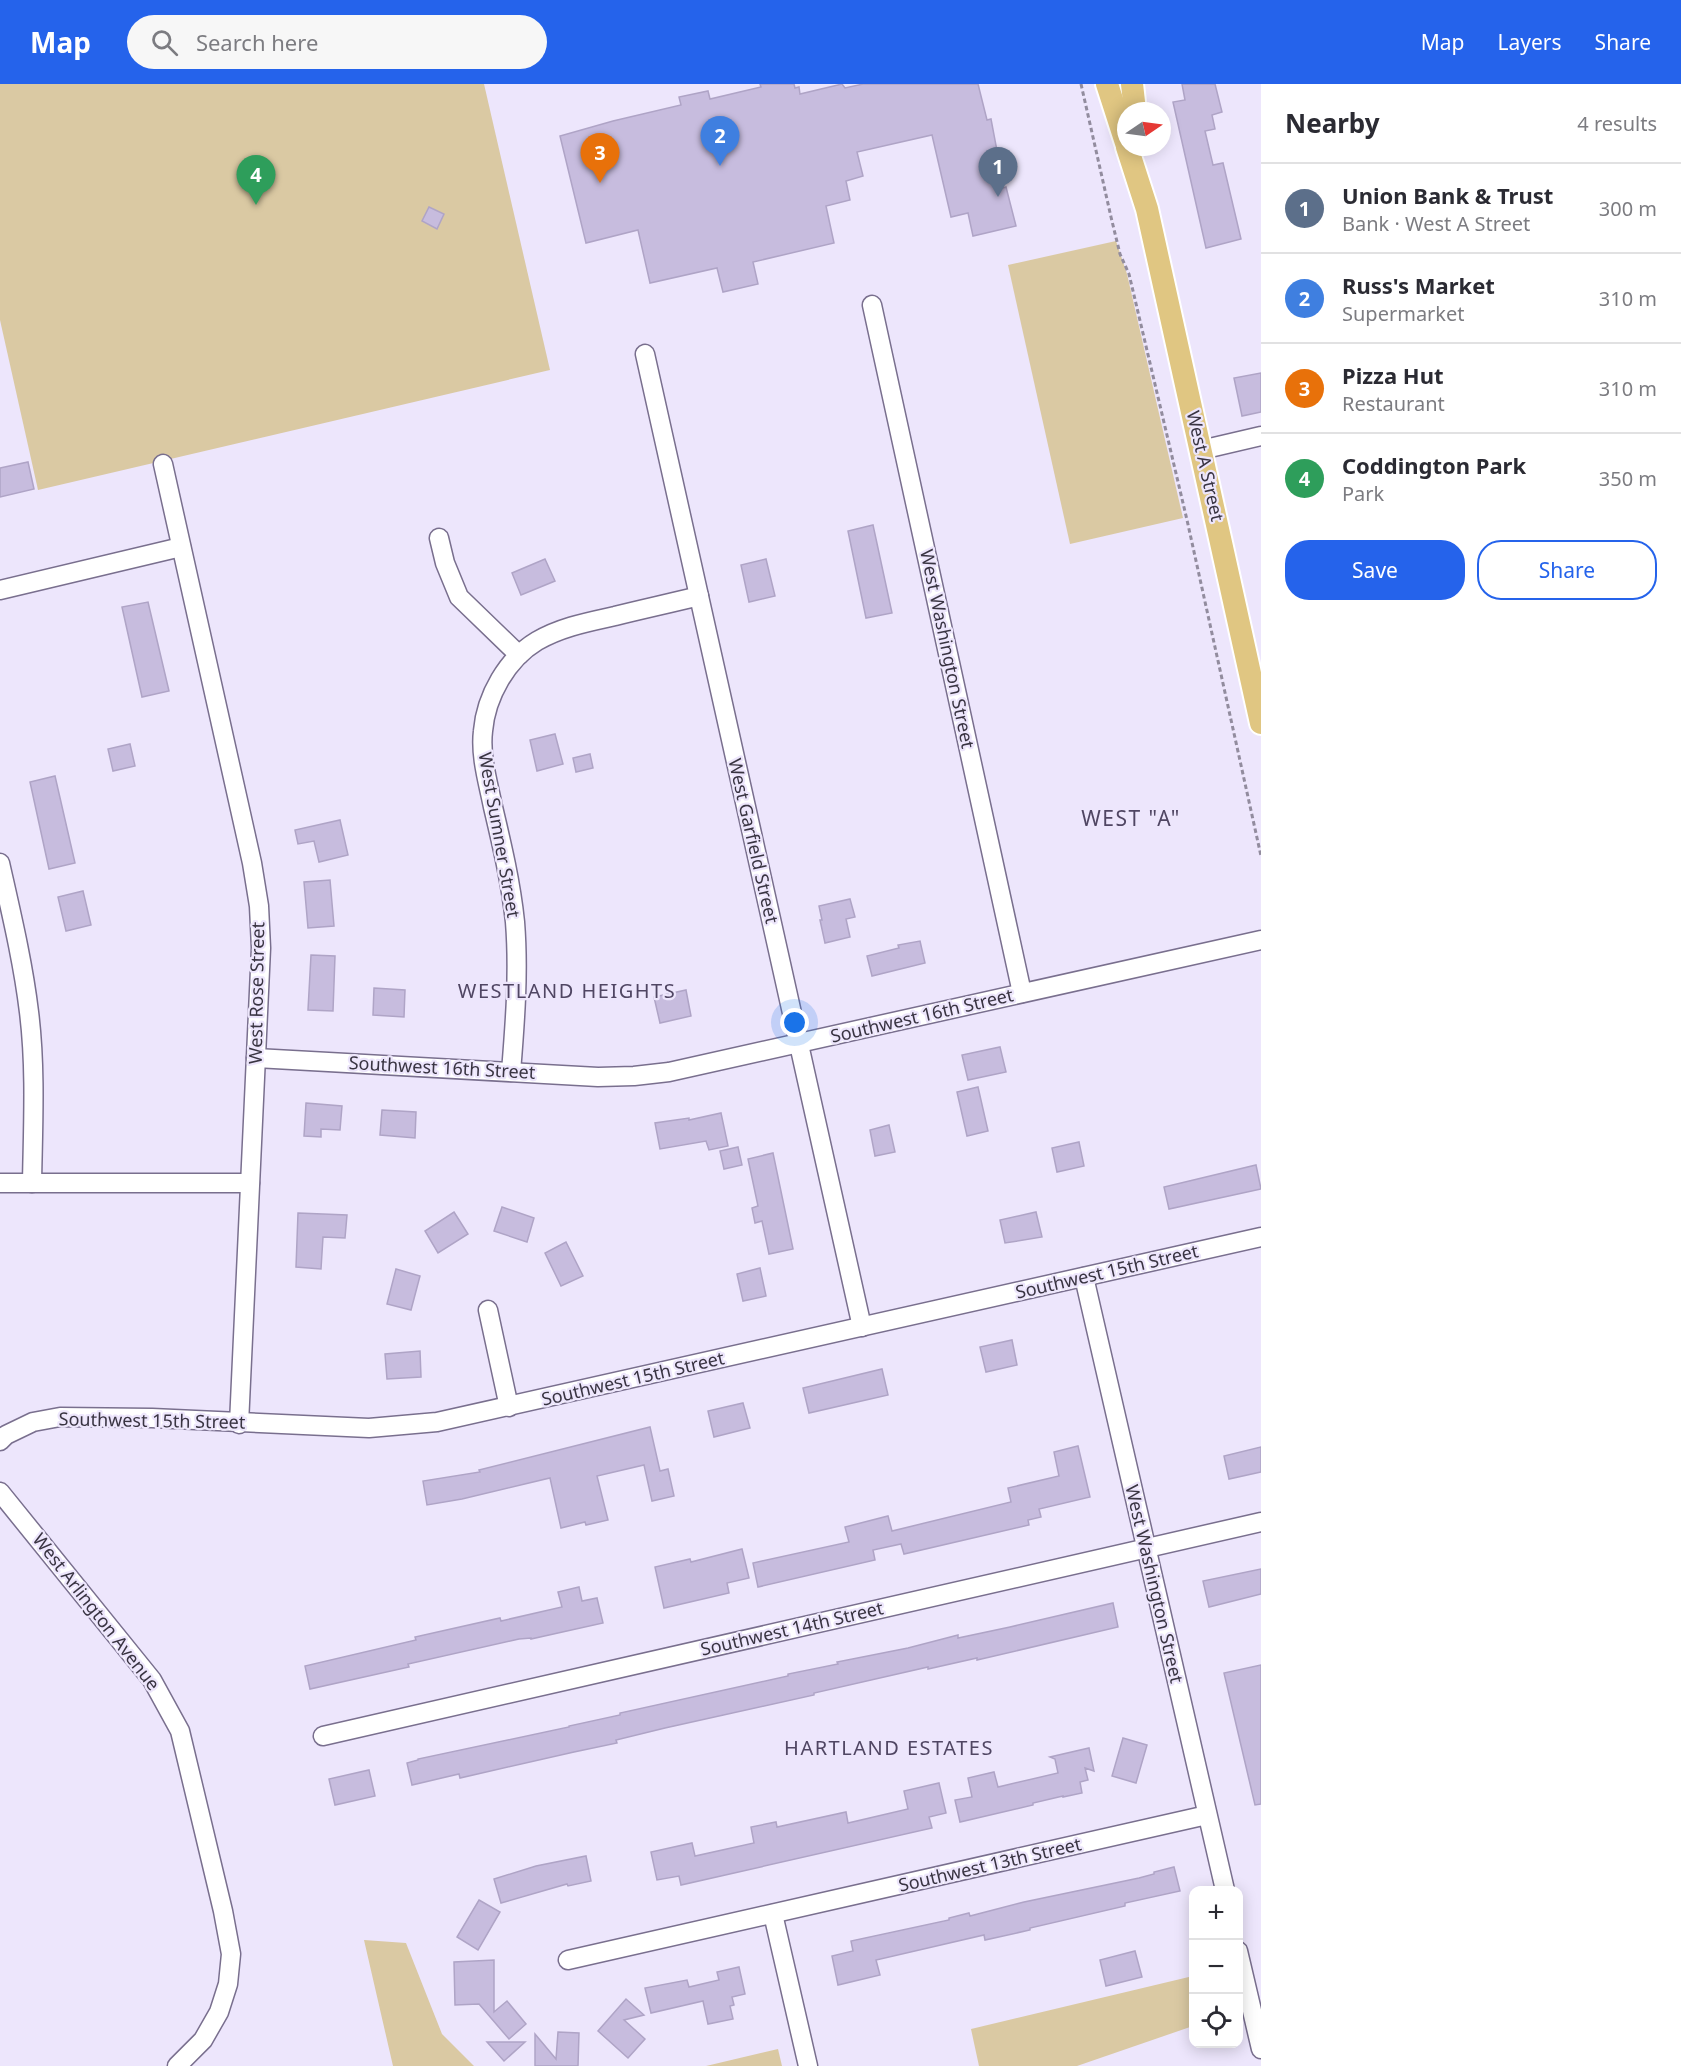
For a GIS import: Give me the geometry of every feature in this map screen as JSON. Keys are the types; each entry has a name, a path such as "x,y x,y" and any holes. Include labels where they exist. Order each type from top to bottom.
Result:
{"main road":[{"name":"West A Street","path":"1107,84 1117,114"},
{"path":"1120,84 1124,102"},
{"path":"1132,84 1134,102"},
{"name":"West A Street","path":"1130,156 1147,209 1261,723"},
{"path":"1136,156 1147,209"},
{"name":"West A Street","path":"1141,156 1147,209"}],"street":[{"name":"West Washington Street","path":"872,305 1022,993"},
{"name":"West Garfield Street","path":"645,354 862,1327"},
{"path":"1201,450 1261,436"},
{"name":"West Rose Street","path":"163,464 252,863 259,906 261,948 239,1424"},
{"path":"439,538 445,563 459,597 519,655"},
{"path":"0,590 181,547"},
{"name":"West Sumner Street","path":"511,1072 517,975 515,923 508,876 484,765 482,731 488,705 500,680 519,655 537,641 559,630 699,596"},
{"path":"0,863 21,955 29,1013 33,1065 32,1183"},
{"name":"Southwest 16th Street","path":"256,1058 598,1077 669,1072 1261,940"},
{"path":"0,1183 250,1184"},
{"name":"Southwest 15th Street","path":"0,1441 6,1435 33,1422 60,1417 392,1427 438,1422 1261,1237"},
{"name":"West Washington Street","path":"1084,1277 1224,1886"},
{"path":"488,1310 509,1407"},
{"name":"West Arlington Avenue","path":"0,1492 152,1680 180,1731 231,1954 228,1984 219,2012 203,2040 177,2066"},
{"name":"Southwest 14th Street","path":"323,1736 1261,1521"},
{"name":"Southwest 13th Street","path":"568,1960 1207,1815"},
{"path":"773,1914 808,2066"},
{"path":"1243,1969 1261,2049"}],"path":[{"path":"1081,84 1111,217 1120,254 1129,274 1187,520 1261,856"}],"shaded area":[{"path":"0,84 484,84 550,370 38,490 0,320"},
{"path":"1116,241 1127,274 1183,518 1070,544 1008,265"},
{"path":"364,1940 406,1943 442,2034 474,2066 393,2066"},
{"path":"1189,1977 1189,2027 1077,2066 979,2066 971,2029"},
{"path":"778,2049 782,2066 706,2066"}],"building":[{"path":"760,84 794,84 795,88 799,87 800,94 842,84 845,88 863,84 978,84 987,120 991,119 998,156 995,157 1016,226 973,236 968,213 951,217 932,135 857,152 863,176 846,181 850,200 826,206 834,243 753,262 758,284 723,292 717,268 650,283 638,230 586,243 560,136 681,105 679,97 708,91 710,99 761,87"},
{"path":"1182,84 1215,84 1222,112 1212,115 1215,129 1205,131 1213,165 1223,163 1241,239 1206,248 1173,102 1185,100"},
{"path":"429,207 444,214 437,229 422,221"},
{"path":"1261,373 1261,412 1242,416 1234,378"},
{"path":"28,462 34,489 0,497 0,468"},
{"path":"873,525 892,613 866,618 848,531"},
{"path":"545,559 555,581 521,595 512,573"},
{"path":"766,559 775,596 749,602 741,565"},
{"path":"148,602 169,691 142,697 122,607"},
{"path":"555,734 563,764 537,771 530,740"},
{"path":"130,744 135,766 113,771 108,749"},
{"path":"590,754 593,768 576,772 573,758"},
{"path":"55,776 75,863 49,869 30,782"},
{"path":"340,820 348,855 319,862 314,841 298,844 295,830"},
{"path":"330,880 334,926 308,928 304,882"},
{"path":"83,891 91,925 66,931 58,897"},
{"path":"850,899 855,917 846,919 850,937 825,943 819,906"},
{"path":"920,941 925,963 872,976 867,956 899,948 898,945"},
{"path":"311,955 335,956 333,1011 308,1010"},
{"path":"374,988 405,990 404,1017 373,1015"},
{"path":"686,990 691,1016 660,1023 654,997"},
{"path":"1000,1047 1006,1072 968,1080 962,1055"},
{"path":"978,1087 988,1131 967,1136 957,1092"},
{"path":"306,1103 342,1106 340,1130 321,1129 321,1137 304,1136"},
{"path":"382,1110 416,1112 415,1138 380,1135"},
{"path":"721,1113 728,1146 709,1150 706,1141 660,1149 655,1123 689,1118 689,1120"},
{"path":"889,1125 895,1152 875,1156 870,1130"},
{"path":"1079,1142 1084,1166 1057,1172 1052,1148"},
{"path":"738,1147 742,1165 724,1169 720,1151"},
{"path":"773,1153 793,1249 769,1254 762,1221 755,1223 752,1208 758,1206 748,1159"},
{"path":"1256,1165 1261,1189 1169,1209 1164,1187"},
{"path":"502,1207 534,1218 527,1242 494,1231"},
{"path":"454,1212 468,1234 438,1253 425,1231"},
{"path":"1036,1212 1042,1237 1005,1243 1000,1220"},
{"path":"298,1213 347,1215 345,1238 323,1237 321,1269 296,1267"},
{"path":"566,1242 583,1276 561,1286 545,1253"},
{"path":"760,1268 766,1296 743,1301 737,1274"},
{"path":"396,1269 420,1276 411,1310 387,1304"},
{"path":"1012,1340 1017,1365 986,1372 980,1347"},
{"path":"420,1351 421,1377 387,1379 385,1354"},
{"path":"882,1369 888,1395 809,1413 803,1388"},
{"path":"743,1403 750,1428 714,1437 708,1411"},
{"path":"650,1427 660,1471 668,1469 674,1496 652,1501 644,1465 597,1476 608,1520 586,1525 585,1522 561,1528 550,1478 427,1505 423,1481 480,1472 479,1470"},
{"path":"1078,1446 1090,1497 1039,1509 1041,1517 1028,1520 1029,1525 904,1554 901,1544 873,1550 875,1560 758,1587 753,1563 849,1542 845,1527 888,1516 892,1531 1011,1502 1008,1488 1059,1476 1054,1452"},
{"path":"1261,1447 1261,1472 1229,1479 1224,1456"},
{"path":"742,1549 749,1578 727,1583 729,1593 664,1608 655,1567 690,1559 691,1562"},
{"path":"1261,1569 1261,1594 1209,1607 1203,1581"},
{"path":"579,1587 582,1601 597,1598 603,1623 408,1664 409,1667 310,1689 305,1666 416,1640 415,1637 562,1607 558,1592"},
{"path":"1113,1603 1118,1627 977,1660 977,1658 928,1669 928,1667 814,1693 814,1695 616,1740 617,1743 460,1778 459,1774 412,1785 407,1763 418,1759 569,1727 620,1715 620,1713 838,1664 837,1662 958,1635 958,1638 1010,1627"},
{"path":"1261,1665 1261,1804 1255,1805 1224,1673"},
{"path":"1123,1738 1147,1745 1136,1783 1112,1776"},
{"path":"1089,1748 1094,1771 1085,1768 1088,1780 1080,1782 1082,1793 960,1822 955,1800 972,1797 968,1778 994,1772 998,1787 1058,1773 1055,1759 1050,1757"},
{"path":"369,1770 375,1796 335,1805 329,1779"},
{"path":"939,1783 946,1813 929,1817 932,1828 681,1885 679,1876 657,1880 651,1852 692,1843 695,1856 754,1843 751,1827 776,1822 777,1827 846,1812 848,1823 908,1809 904,1791"},
{"path":"586,1856 591,1881 568,1886 567,1884 501,1903 494,1879 536,1866"},
{"path":"1174,1867 1180,1891 1125,1903 1125,1906 1030,1928 1030,1930 985,1940 984,1935 876,1960 880,1975 838,1985 832,1956 853,1951 851,1941 949,1920 949,1918 969,1913 970,1916 1024,1902 1139,1878"},
{"path":"479,1900 500,1912 478,1950 457,1937"},
{"path":"1135,1951 1142,1977 1106,1986 1100,1960"},
{"path":"494,1960 494,2012 507,2001 526,2024 509,2039 479,2004 455,2005 454,1962"},
{"path":"739,1967 745,1994 732,1997 734,2005 730,2006 733,2019 708,2024 703,2001 651,2013 645,1988 687,1980 689,1987 719,1980 717,1972"},
{"path":"626,1999 644,2015 624,2020 645,2039 628,2058 598,2031"},
{"path":"558,2032 579,2033 578,2066 535,2066 535,2034 556,2059"},
{"path":"487,2042 525,2042 504,2061"}],"place":[{"name":"Russ's Market","path":"720,166"},
{"name":"Pizza Hut","path":"600,183"},
{"name":"Union Bank & Trust","path":"998,197"},
{"name":"Coddington Park","path":"256,205"}],"district":[{"name":"WEST \"A\"","path":"1131,819"},
{"name":"WESTLAND HEIGHTS","path":"567,991"},
{"name":"HARTLAND ESTATES","path":"889,1748"}]}
